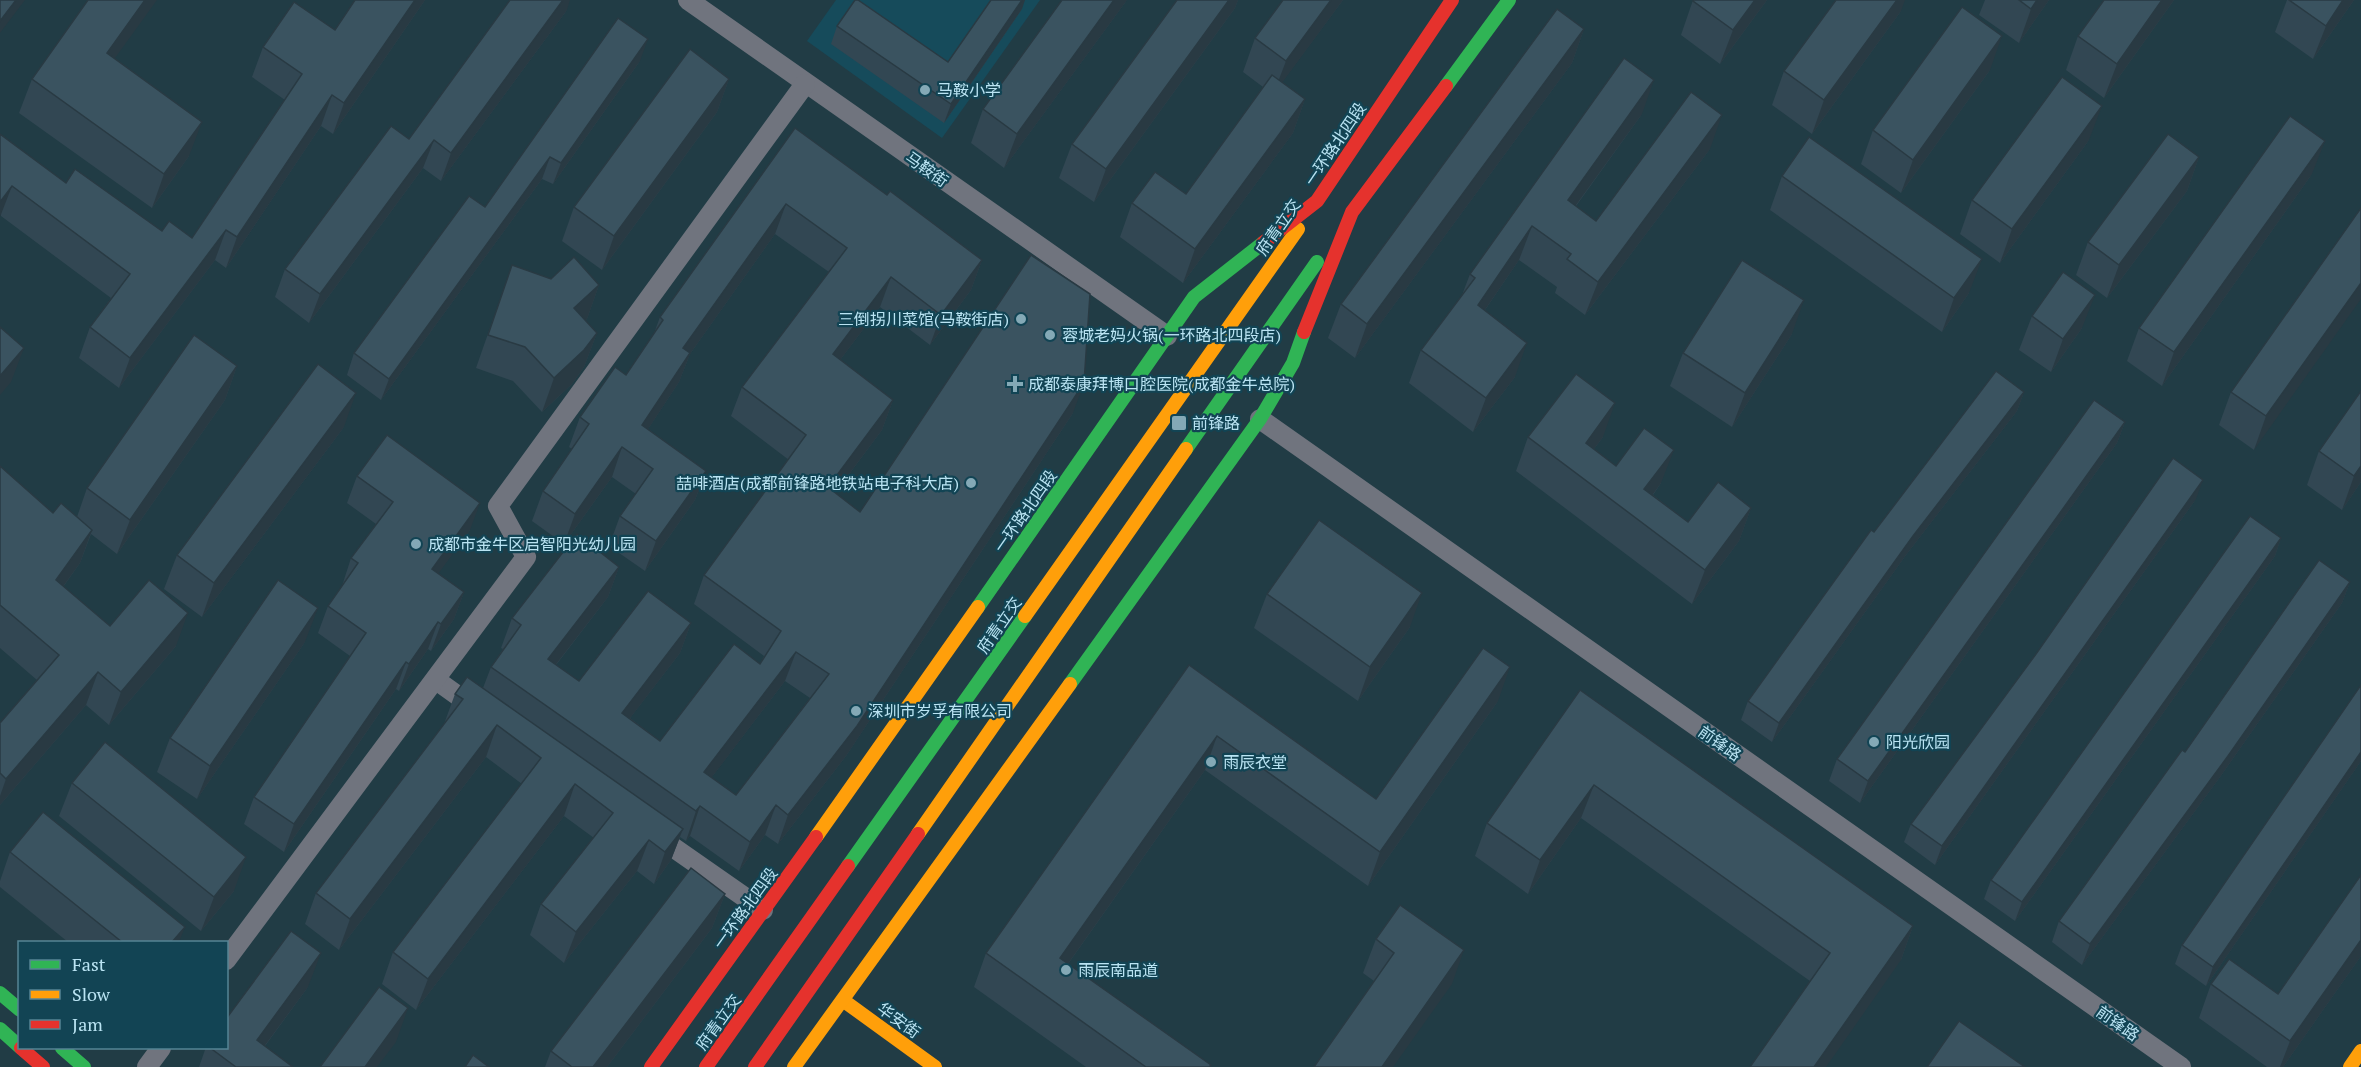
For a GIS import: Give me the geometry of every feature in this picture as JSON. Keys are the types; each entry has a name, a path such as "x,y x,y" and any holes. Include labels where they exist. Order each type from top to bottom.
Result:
{"main road":[{"name":"一环路北四段","path":"651,1067 832,816 1194,297 1317,201 1452,0"},
{"path":"756,1065 1352,212 1509,0"},
{"name":"府青立交","path":"706,1067 1317,201"},
{"path":"794,1067 844,1001 1260,419 1293,363 1315,300 1352,212"},
{"path":"0,993 18,1008"},
{"name":"华安街","path":"844,1001 935,1067"},
{"path":"0,1029 18,1045"},
{"path":"22,1049 43,1067"},
{"path":"64,1049 84,1067"},
{"path":"2350,1067 2361,1051"},
{"path":"7,1055 21,1067"}],"street":[{"name":"马鞍街","path":"688,0 1167,336"},
{"path":"228,957 526,557 498,506 805,84"},
{"name":"前锋路","path":"1260,419 2181,1067"},
{"path":"436,680 492,720"},
{"path":"637,822 763,910"},
{"path":"147,1067 160,1049"}],"shaded area":[{"name":"马鞍小学","path":"836,0 1040,0 942,138 807,41"}],"building":[{"path":"0,0 16,0 0,21"},
{"path":"88,0 145,0 107,53 202,122 164,174 32,79"},
{"path":"355,0 415,0 344,103 332,95 237,237 226,230 130,358 90,327 130,274 12,186 0,202 0,134 66,183 75,169 162,231 169,221 192,238 302,74 263,47 294,2 335,30"},
{"path":"510,0 563,0 451,153 434,140 320,294 285,269 391,126 409,139"},
{"path":"855,0 948,62 991,0 1022,0 951,104 837,26"},
{"path":"1062,0 1114,0 1017,134 983,109"},
{"path":"1177,0 1229,0 1106,169 1072,144"},
{"path":"1283,0 1331,0 1286,61 1255,38"},
{"path":"1693,0 1755,0 1733,30"},
{"path":"1836,0 1897,0 1824,100 1784,71"},
{"path":"2019,0 2037,0 2031,9"},
{"path":"2104,0 2162,0 2117,64 2078,36"},
{"path":"2289,0 2343,0 2326,26"},
{"path":"1962,7 2002,36 1913,160 1873,130"},
{"path":"1557,9 1584,29 1367,324 1341,304"},
{"path":"618,18 648,39 561,163 550,157 389,379 354,353 469,196 485,207"},
{"path":"690,49 729,79 614,236 574,207"},
{"path":"1624,58 1654,80 1568,200 1596,221 1691,92 1722,115 1598,282 1567,259 1571,254 1532,226 1478,305 1527,343 1486,398 1421,350 1475,278 1470,274"},
{"path":"1272,75 1305,99 1195,249 1132,203 1155,172 1186,194"},
{"path":"2062,77 2102,106 2012,229 1972,200"},
{"path":"2290,116 2325,141 2174,352 2139,328"},
{"path":"795,128 887,195 890,191 982,260 941,315 891,277 833,354 893,400 828,487 860,512 1031,255 1090,294 1084,383 857,726 788,815 776,805 750,842 700,806 696,811 491,667 521,625 512,618 577,534 619,567 548,659 579,681 648,591 691,623 622,713 660,741 734,644 760,664 781,631 704,575 806,435 742,387 847,248 786,204 683,348 690,353 642,425 706,471 656,541 620,516 653,469 622,447 575,514 543,491 589,424 580,417 615,367 626,375 663,320 660,317","holes":["796,652 829,674 736,795 704,772"]},
{"path":"2168,134 2199,157 2119,265 2088,242"},
{"path":"1809,137 1982,259 1954,298 1782,176"},
{"path":"2361,208 2361,283 2266,416 2231,392"},
{"path":"574,257 599,285 574,308 597,333 584,350 554,378 525,347 488,335 512,265 551,279"},
{"path":"1742,260 1804,300 1745,393 1683,353"},
{"path":"2063,272 2095,295 2063,339 2032,316"},
{"path":"0,327 24,348 0,376"},
{"path":"194,335 237,366 130,520 87,488"},
{"path":"318,364 356,393 214,583 177,555"},
{"path":"1996,371 2024,392 1913,536 1779,723 1748,701 1871,530 1874,532"},
{"path":"1576,374 1615,403 1586,443 1616,466 1644,428 1674,450 1644,489 1688,522 1718,482 1751,508 1705,570 1528,437"},
{"path":"2361,391 2361,466 2354,476 2319,451"},
{"path":"2094,400 2125,422 1868,781 1837,759"},
{"path":"387,435 480,503 432,569 464,592 441,624 438,622 409,664 406,662 294,824 254,797 366,633 328,606 358,563 351,558 393,502 357,476"},
{"path":"2173,458 2203,480 1942,846 1911,824 2036,654"},
{"path":"0,466 53,513 61,503 92,530 56,580 110,626 149,580 188,613 121,692 98,672 6,779 0,773 0,723 59,655 0,605"},
{"path":"2250,516 2281,538 2022,902 1991,880"},
{"path":"1319,520 1422,593 1370,667 1267,594"},
{"path":"2319,560 2350,582 2228,756 2090,944 2059,921 2182,750 2185,752"},
{"path":"278,580 318,608 210,766 170,738"},
{"path":"1483,648 1510,667 1380,852 1217,736 1060,958 1211,1065 1209,1067 1146,1067 986,953 1189,665 1376,799"},
{"path":"467,677 683,829 665,852 649,840 576,932 541,904 613,813 575,784 428,979 393,952 541,758 497,725 350,919 316,893 463,699 455,694"},
{"path":"2361,685 2361,752 2213,967 2182,945"},
{"path":"1580,690 1913,926 1814,1067 1750,1067 1830,953 1594,785 1540,860 1487,823"},
{"path":"105,742 246,857 214,897 72,783"},
{"path":"43,812 185,927 173,941 121,941 10,852"},
{"path":"691,868 725,894 593,1067 572,1067 551,1051"},
{"path":"2361,875 2361,940 2290,1041 2211,984 2229,959 2278,994"},
{"path":"1400,905 1464,950 1382,1067 1314,1067 1394,953 1376,939"},
{"path":"291,931 321,953 257,1040 293,1067 236,1067 212,1049 228,1049 228,1016"},
{"path":"379,987 408,1008 365,1067 320,1067"},
{"path":"1959,1021 2025,1067 1927,1067"},
{"path":"473,1055 489,1067 465,1067"}],"traffic: fast":[{"path":"1446,86 1509,0"},
{"path":"978,607 1194,297 1263,243"},
{"path":"1186,449 1317,262"},
{"path":"1070,684 1260,419 1293,363 1304,332"},
{"path":"848,866 1025,616"},
{"path":"0,993 18,1008"},
{"path":"0,1029 18,1045"},
{"path":"63,1049 84,1067"}],"traffic: slow":[{"path":"1025,616 1298,229"},
{"path":"918,834 1186,449"},
{"path":"816,837 978,607"},
{"path":"794,1067 1070,684"},
{"path":"844,1001 935,1067"},
{"path":"2350,1067 2361,1051"}],"traffic: jam":[{"path":"1263,243 1317,201 1452,0"},
{"path":"1304,332 1352,212 1446,86"},
{"path":"755,1067 918,834"},
{"path":"651,1067 816,837"},
{"path":"706,1067 848,866"},
{"path":"22,1049 43,1067"}],"place":[{"name":"马鞍小学","path":"925,90"},
{"name":"三倒拐川菜馆(马鞍街店)","path":"1021,319"},
{"name":"蓉城老妈火锅(一环路北四段店)","path":"1050,335"},
{"name":"成都泰康拜博口腔医院(成都金牛总院)","path":"1015,384"},
{"name":"前锋路","path":"1179,423"},
{"name":"喆啡酒店(成都前锋路地铁站电子科大店)","path":"971,483"},
{"name":"成都市金牛区启智阳光幼儿园","path":"416,544"},
{"name":"深圳市岁孚有限公司","path":"856,711"},
{"name":"阳光欣园","path":"1874,742"},
{"name":"雨辰衣堂","path":"1211,762"},
{"name":"雨辰南品道","path":"1066,970"}]}
